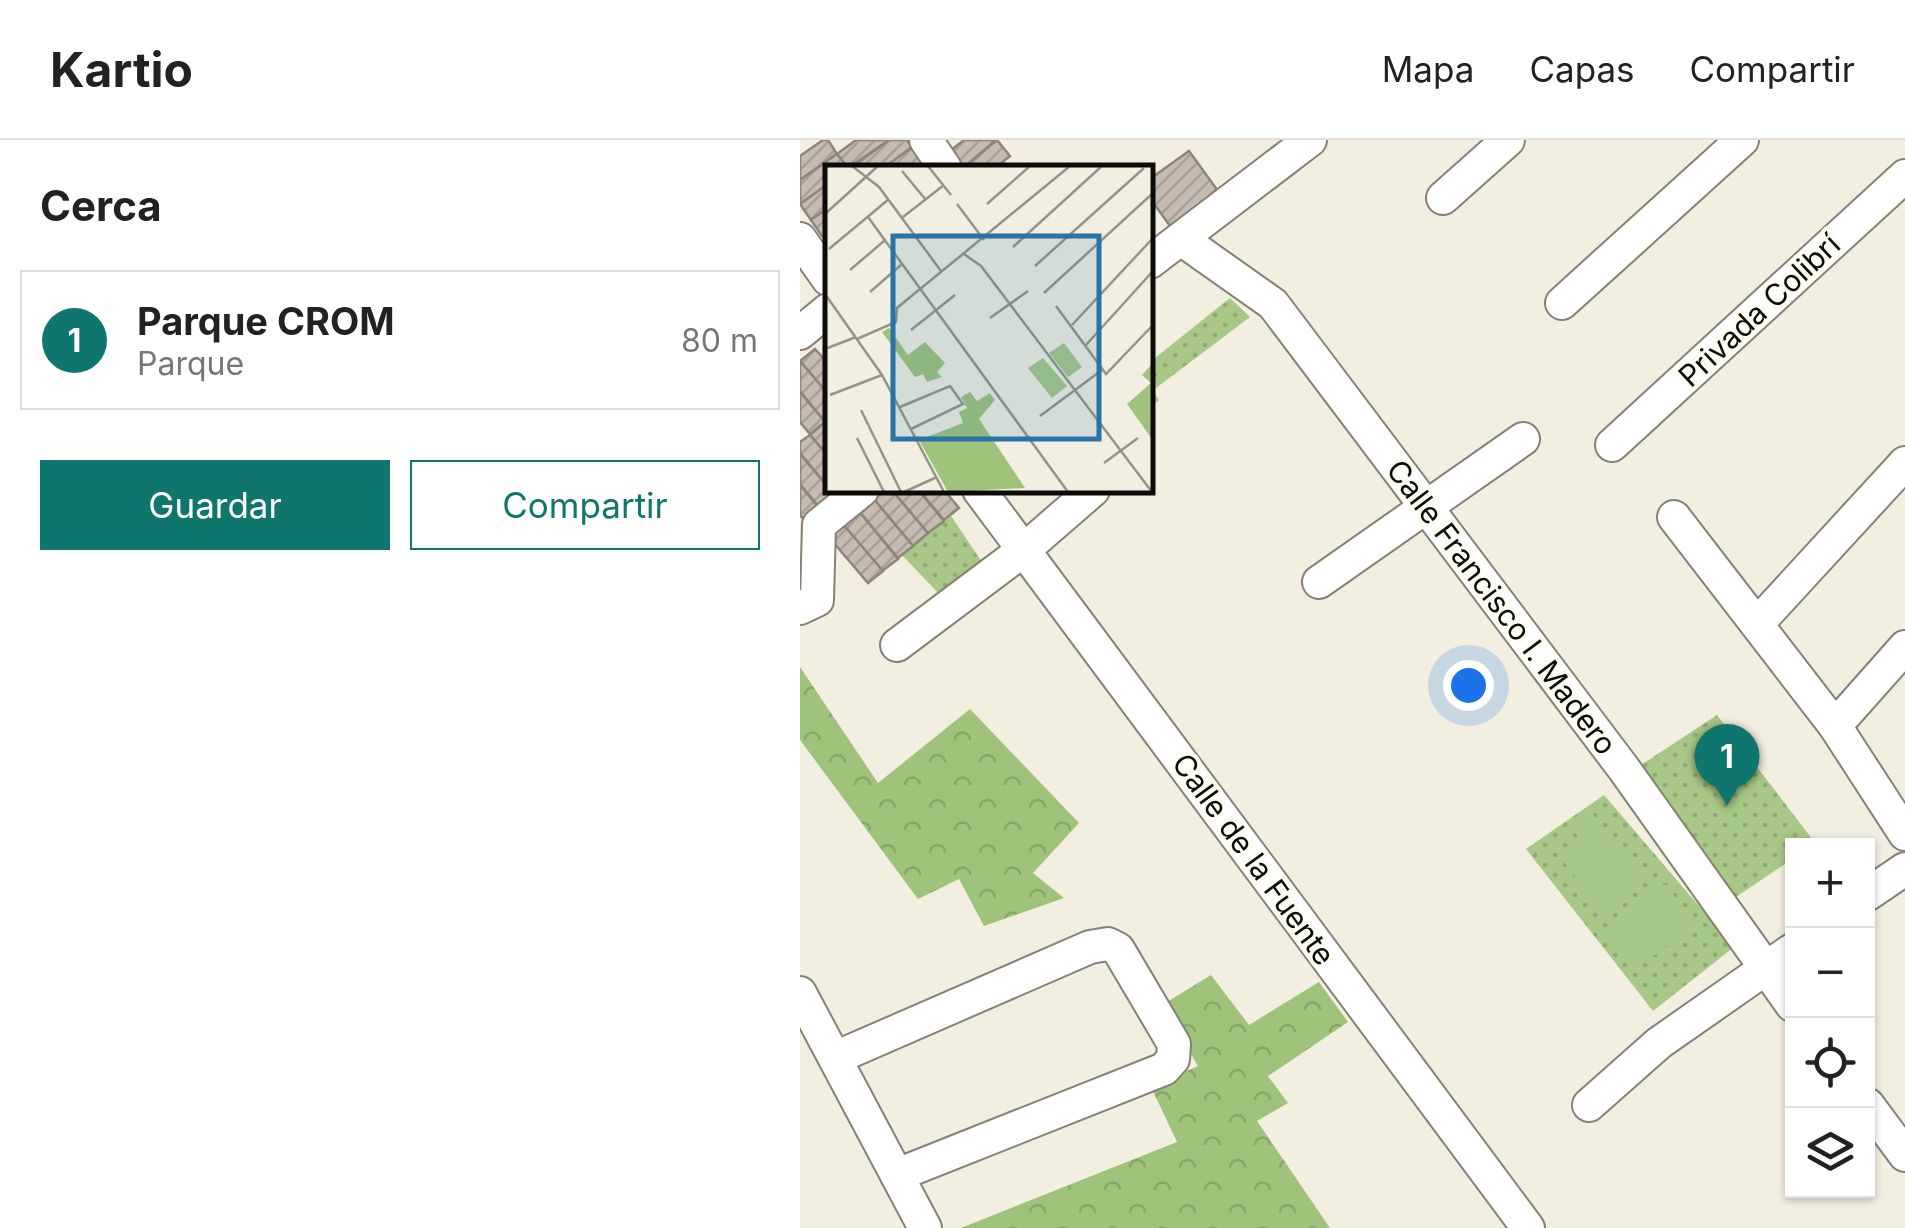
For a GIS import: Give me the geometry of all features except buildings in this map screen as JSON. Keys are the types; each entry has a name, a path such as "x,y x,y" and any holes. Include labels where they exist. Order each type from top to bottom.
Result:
{"street":[{"path":"926,140 943,165"},
{"path":"1443,198 1508,140"},
{"path":"1562,303 1742,140"},
{"path":"1152,261 1289,147"},
{"name":"Privada Colibrí","path":"1612,444 1905,176"},
{"path":"800,238 825,275"},
{"name":"Calle Francisco I. Madero","path":"1181,239 1274,304 1624,769 1785,996"},
{"path":"800,333 825,312"},
{"path":"1319,582 1523,439"},
{"path":"1758,623 1905,463"},
{"path":"809,604 819,525 860,492"},
{"name":"Calle de la Fuente","path":"981,492 1528,1228"},
{"path":"897,645 1024,549 1091,492"},
{"path":"1674,517 1835,726 1905,834"},
{"path":"1835,726 1905,646"},
{"path":"1875,889 1905,869"},
{"path":"836,1058 1090,947 1108,944 1118,950 1174,1044 1173,1060 1164,1069 897,1175"},
{"path":"1589,1104 1659,1043 1785,955"},
{"path":"800,993 925,1228"},
{"path":"1870,1108 1905,1155"}],"green space":[{"path":"1230,298 1250,317 1152,391 1152,360"},
{"path":"951,516 982,562 940,595 902,555"},
{"path":"800,667 878,783 970,709 1079,823 1033,873 1064,898 984,926 959,879 918,899 800,740"},
{"path":"1717,715 1811,838 1785,838 1785,864 1736,897 1638,767"},
{"path":"1604,795 1734,947 1653,1011 1526,849"},
{"path":"1587,807 1644,880 1603,912 1561,858 1582,841 1568,823"},
{"path":"1665,884 1695,923 1633,972 1603,933"},
{"path":"1211,975 1249,1025 1319,982 1348,1022 1268,1076 1288,1103 1257,1121 1330,1228 961,1228 1177,1142 1151,1087 1198,1066 1162,1005"}],"place":[{"name":"Parque CROM","path":"1727,806"}]}
